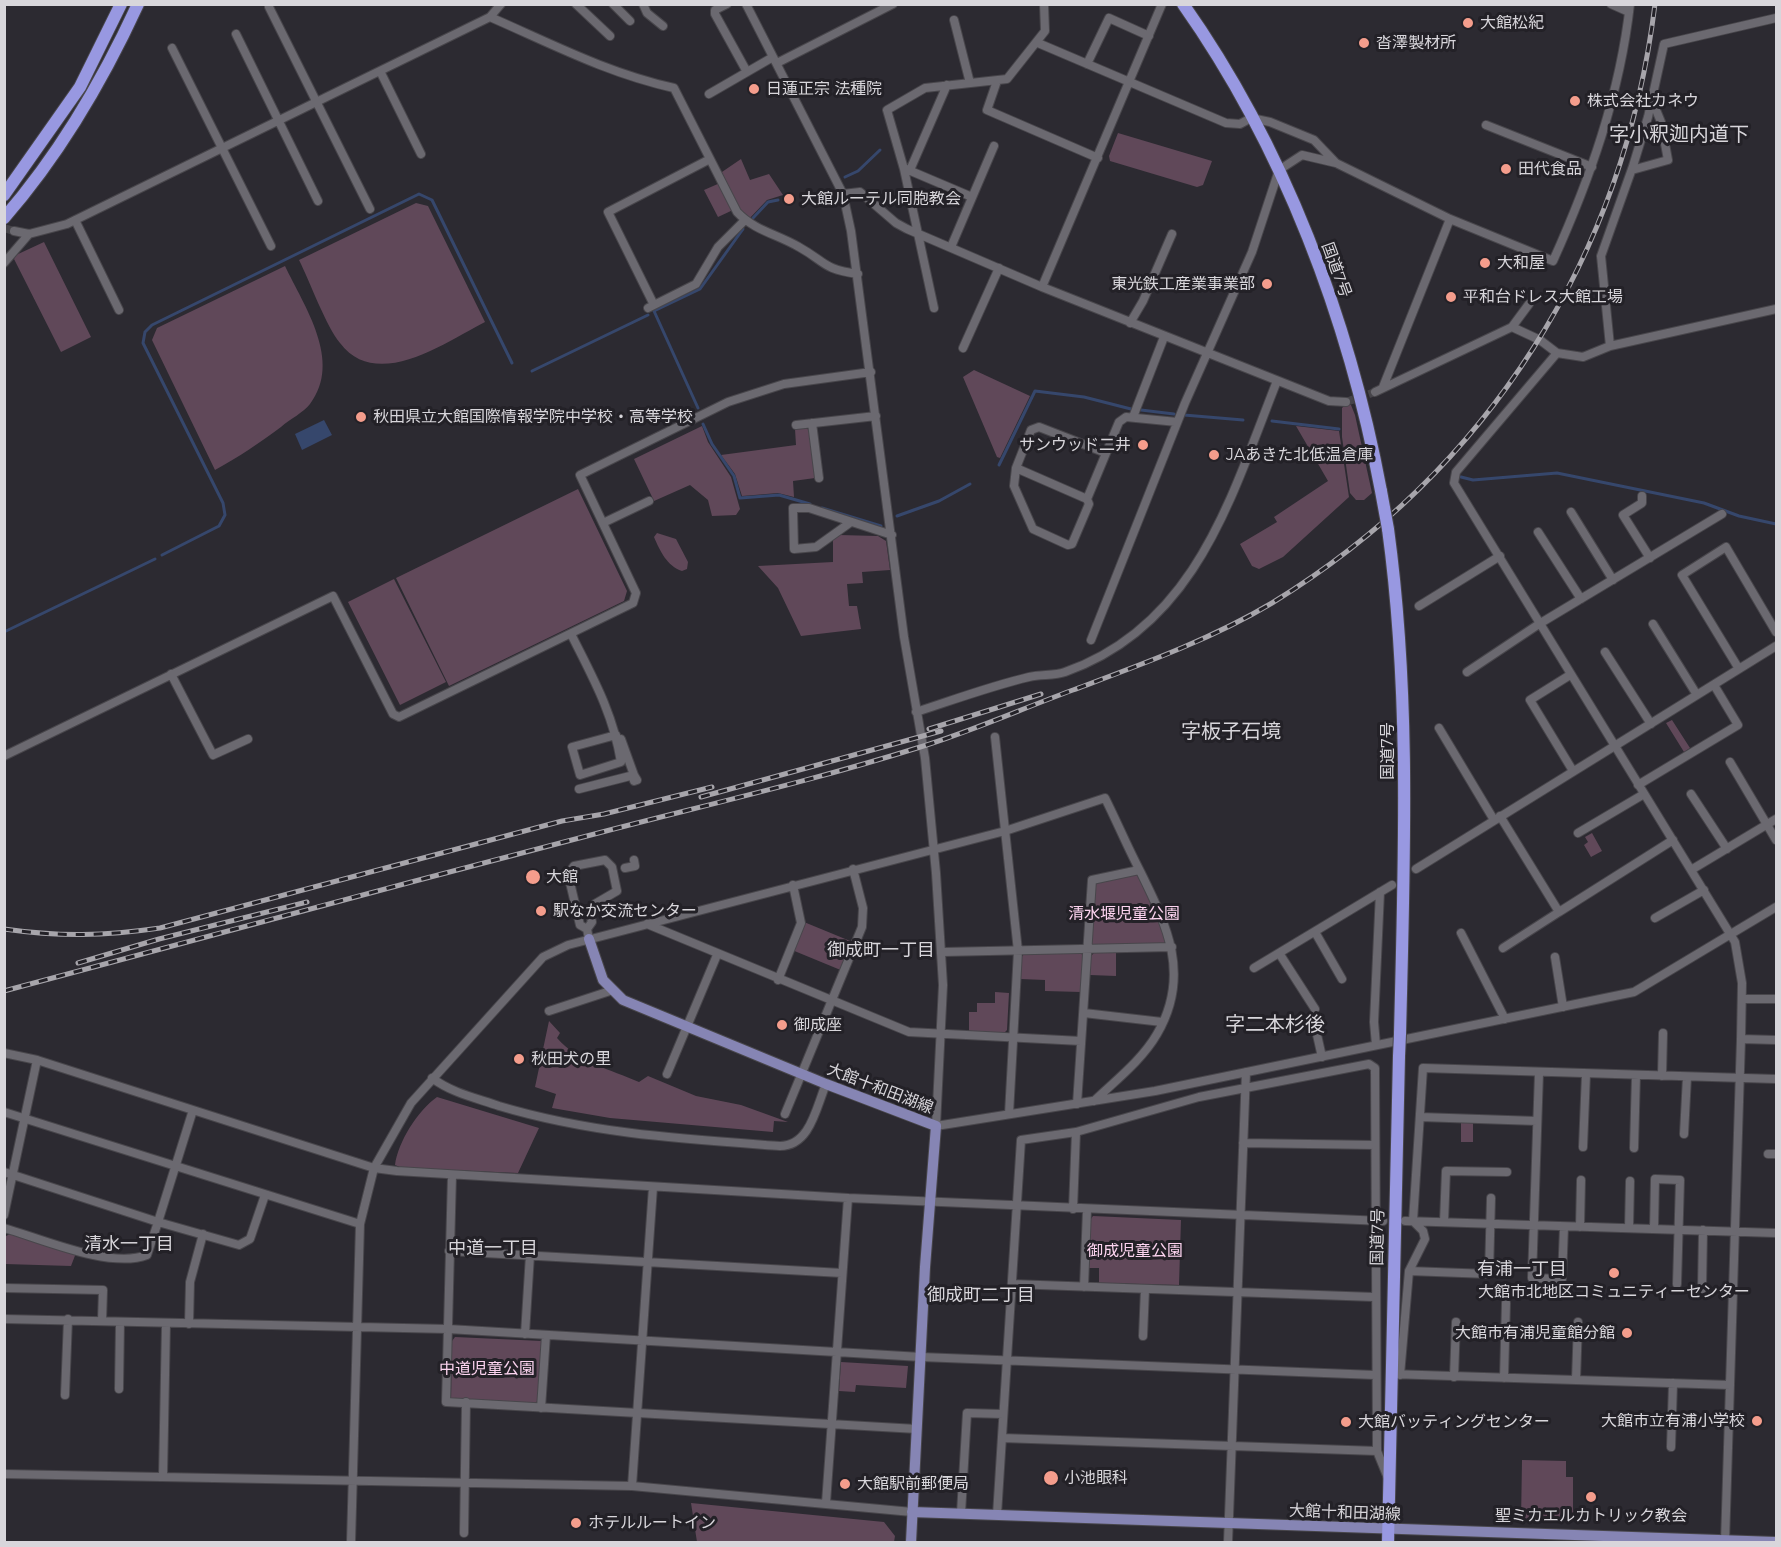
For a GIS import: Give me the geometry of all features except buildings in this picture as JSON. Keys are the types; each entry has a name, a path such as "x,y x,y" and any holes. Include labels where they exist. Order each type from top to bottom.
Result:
{"highway":[{"path":"4,195 80,87 122,4"},
{"path":"4,218 39,174 92,94 138,4"},
{"name":"国道7号","path":"1183,4 1220,58 1280,170 1348,351 1365,411 1381,491 1398,604 1404,695 1405,842 1399,1056 1395,1374 1388,1542"}],"main road":[{"path":"588,934 600,974 610,991"},
{"name":"大館十和田湖線","path":"610,991 631,1004 687,1028 936,1126 912,1542"},
{"name":"大館十和田湖線","path":"912,1512 1389,1529 1573,1539 1776,1542"}],"street":[{"path":"14,231 29,234 75,220 490,18 501,4"},
{"path":"576,4 610,36"},
{"path":"613,4 630,21"},
{"path":"643,4 647,12 663,26"},
{"path":"727,4 715,10 715,14 747,72"},
{"path":"746,4 843,194 858,274 916,712 925,758 934,848 943,952 936,1126 1077,1104 1246,1072 1634,992 1776,907"},
{"path":"709,94 747,72 893,4"},
{"path":"934,308 907,169 887,110 925,88 1008,79 1045,31 1044,4"},
{"path":"1042,287 1162,4"},
{"path":"1091,640 1177,422 1252,252 1280,170 1302,155 1336,163 1450,219 1553,261 1592,167 1615,90 1630,8 1611,4"},
{"path":"269,7 370,209"},
{"path":"490,18 609,70 631,78 674,88 737,212 759,230 798,246 826,267 858,274"},
{"path":"1087,64 1109,18 1149,36"},
{"path":"1610,346 1601,256 1632,170 1652,100 1664,44 1776,18"},
{"path":"954,20 970,83"},
{"path":"236,34 318,201"},
{"path":"1038,43 1226,123 1240,124 1251,118 1270,122 1314,140 1336,163"},
{"path":"172,48 271,246"},
{"path":"380,71 421,154"},
{"path":"997,81 987,110 1098,158"},
{"path":"907,169 947,85"},
{"path":"1632,170 1668,160 1661,122 1652,100"},
{"path":"1486,125 1592,167"},
{"path":"951,247 994,146"},
{"path":"710,159 608,212 651,307 696,284 718,247 745,220"},
{"path":"907,169 972,197"},
{"path":"843,194 860,192 896,223 1042,287 1207,355 1329,401 1346,402"},
{"path":"1450,219 1379,390 1512,327 1529,304"},
{"path":"75,220 119,310"},
{"path":"4,263 29,234"},
{"path":"1130,323 1143,301 1172,234"},
{"path":"963,348 999,268"},
{"path":"1512,327 1536,338 1557,354 1583,357 1610,346 1776,309"},
{"path":"1133,417 1164,337"},
{"path":"1557,354 1456,472 1454,483 1614,747 1704,890 1731,935 1740,956 1741,1039 1725,1541"},
{"path":"4,756 333,596 393,714 399,717 633,603 636,593 580,475 728,402 784,384 871,372"},
{"path":"916,712 1031,676 1064,673 1125,643 1162,610 1195,569 1218,530 1277,381"},
{"path":"796,425 876,416"},
{"path":"1106,453 1034,427 1016,468 1014,486 1033,529 1068,546 1072,544 1119,422 1126,417 1133,417 1177,422"},
{"path":"812,423 819,478"},
{"path":"1016,468 1088,498"},
{"path":"1642,496 1642,503 1623,516 1650,558"},
{"path":"603,523 649,501"},
{"path":"851,522 816,547 794,549 793,508 809,508 892,535"},
{"path":"1571,512 1613,580"},
{"path":"1467,672 1539,624 1722,514"},
{"path":"1538,532 1581,599"},
{"path":"1739,669 1682,575 1726,547 1776,632"},
{"path":"1419,606 1500,556"},
{"path":"1653,624 1697,695"},
{"path":"571,634 608,707 634,778 579,789"},
{"path":"1416,869 1776,646"},
{"path":"1605,652 1651,724"},
{"path":"171,674 213,756 248,739"},
{"path":"1570,675 1530,700 1573,771"},
{"path":"1638,785 1738,725 1714,685"},
{"path":"1439,728 1559,912"},
{"path":"618,736 621,762 580,775 572,747 618,736"},
{"path":"995,737 1018,951 1009,1114"},
{"path":"1730,762 1776,840"},
{"path":"1578,834 1644,794"},
{"path":"1691,794 1727,849"},
{"path":"351,1542 360,1224 374,1168 405,1111 432,1078 543,957 555,949 588,934 646,924 1005,831 1106,798 1162,915 1172,947 1174,974 1171,997 1157,1034 1136,1062 1094,1101"},
{"path":"1691,870 1776,819"},
{"path":"1503,948 1673,840"},
{"path":"605,860 612,867 618,891 593,905 590,914 592,922 588,934 580,925 568,874 574,866 605,860"},
{"path":"625,868 635,866 633,860"},
{"path":"785,1114 864,919 853,869"},
{"path":"1077,1104 1092,880 1139,870"},
{"path":"778,980 801,923 793,885"},
{"path":"1254,968 1392,885"},
{"path":"1655,918 1704,890"},
{"path":"1376,1045 1374,1022 1380,892"},
{"path":"646,924 909,1032 941,1036 1082,1041"},
{"path":"1315,932 1342,979"},
{"path":"1461,933 1505,1019"},
{"path":"943,952 1172,947"},
{"path":"1279,953 1314,1013 1322,1056"},
{"path":"667,1074 717,955"},
{"path":"1555,957 1563,1008"},
{"path":"549,1011 610,991"},
{"path":"1742,999 1776,999"},
{"path":"1084,1013 1162,1022"},
{"path":"1662,1076 1663,1033"},
{"path":"1741,1039 1776,1040"},
{"path":"4,1053 38,1060 374,1168 452,1175 848,1198 931,1200 1087,1210 1379,1220"},
{"path":"4,1215 9,1174 38,1060"},
{"path":"997,1515 1021,1140 1076,1132 1199,1097 1369,1064 1375,1068 1375,1146 1379,1220 1374,1297 1377,1452 1389,1482"},
{"path":"1409,1221 1423,1068 1776,1079"},
{"path":"1228,1542 1246,1072"},
{"path":"1539,1073 1532,1278 1562,1278 1564,1227"},
{"path":"1583,1147 1586,1074"},
{"path":"1634,1148 1636,1075"},
{"path":"1684,1134 1687,1077"},
{"path":"432,1078 457,1092 569,1125 627,1134 780,1146 793,1145 804,1136 826,1084"},
{"path":"4,1228 110,1260 136,1259 147,1254 193,1110"},
{"path":"4,1112 360,1224"},
{"path":"1420,1117 1537,1121"},
{"path":"1073,1209 1076,1132"},
{"path":"1243,1143 1375,1146"},
{"path":"1444,1222 1446,1171 1507,1172"},
{"path":"9,1174 158,1222 239,1245 250,1239 265,1194"},
{"path":"452,1175 446,1402 917,1429"},
{"path":"1654,1229 1655,1179 1680,1180 1677,1284"},
{"path":"1580,1227 1581,1180"},
{"path":"1629,1228 1630,1181"},
{"path":"632,1486 653,1187"},
{"path":"826,1503 848,1198"},
{"path":"1409,1271 1489,1274 1491,1198"},
{"path":"1084,1287 1087,1210"},
{"path":"1409,1221 1776,1233"},
{"path":"1409,1221 1423,1230 1425,1239 1409,1271 1395,1374 1730,1385"},
{"path":"1702,1289 1703,1230"},
{"path":"189,1324 190,1282 203,1234"},
{"path":"449,1251 842,1273"},
{"path":"525,1334 530,1255"},
{"path":"1012,1284 1374,1297"},
{"path":"4,1288 103,1290 102,1320"},
{"path":"1143,1336 1145,1289"},
{"path":"1504,1378 1506,1303"},
{"path":"4,1319 448,1329 921,1357 1375,1375"},
{"path":"65,1395 68,1320"},
{"path":"119,1389 120,1322"},
{"path":"1454,1377 1456,1322"},
{"path":"1576,1380 1578,1322"},
{"path":"163,1476 166,1324"},
{"path":"541,1408 546,1335"},
{"path":"1671,1447 1673,1383"},
{"path":"464,1533 466,1402"},
{"path":"961,1513 968,1413 1003,1414"},
{"path":"1002,1438 1377,1452"},
{"path":"4,1474 632,1486 912,1512"}],"green space":[{"path":"1118,133 1212,161 1203,185 1197,187 1110,161 1109,156"},
{"path":"741,159 750,180 769,174 783,195 767,200 748,220 739,211 719,174"},
{"path":"720,183 733,210 718,217 704,190"},
{"path":"416,203 428,206 485,322 451,341 412,358 392,363 373,363 355,357 340,343 324,315 299,260"},
{"path":"44,242 91,337 61,352 14,259 16,255"},
{"path":"285,266 317,334 322,352 323,370 319,387 304,410 249,450 215,470 152,340 157,328"},
{"path":"974,370 1030,396 1000,458 997,457 963,377"},
{"path":"1345,405 1351,405 1355,415 1372,493 1364,500 1356,500 1350,493 1342,437 1342,408"},
{"path":"702,426 708,442 731,477 740,509 736,515 712,516 708,500 690,485 654,501 634,459"},
{"path":"1296,426 1339,431 1349,497 1283,557 1259,569 1252,566 1240,544 1277,522 1274,517 1328,481"},
{"path":"795,429 809,430 815,478 793,481 794,497 778,493 742,496 735,474 721,455 796,445"},
{"path":"578,489 627,591 624,601 449,686 396,578"},
{"path":"657,533 676,539 688,562 687,569 682,571 668,562 654,537"},
{"path":"839,535 878,536 886,541 890,570 862,572 863,583 847,584 849,606 857,606 861,629 801,636 778,588 758,566 833,562 833,539"},
{"path":"394,579 446,682 400,705 348,602"},
{"path":"1672,720 1690,748 1684,752 1666,723"},
{"path":"1592,833 1602,851 1591,857 1584,845 1588,842 1585,837"},
{"name":"清水堰児童公園","path":"1139,874 1158,911 1167,945 1091,946 1092,882"},
{"path":"804,922 855,943 843,971 792,950"},
{"path":"1095,952 1116,952 1116,976 1090,975 1091,956"},
{"path":"1080,953 1084,956 1081,992 1045,991 1045,980 1020,979 1021,958 1024,954"},
{"path":"995,992 1009,993 1007,1030 1004,1033 969,1031 969,1012 977,1012 977,1003 995,1003"},
{"path":"549,1021 560,1033 557,1038 566,1047 595,1064 639,1082 648,1076 696,1096 741,1105 788,1122 774,1121 773,1132 610,1118 552,1108 556,1094 535,1087"},
{"path":"437,1097 539,1128 518,1173 402,1168 395,1165 400,1146 410,1127"},
{"path":"1461,1123 1473,1123 1473,1142 1461,1142"},
{"name":"御成児童公園","path":"1093,1216 1181,1220 1179,1285 1099,1283 1099,1268 1089,1268 1090,1220"},
{"path":"12,1233 76,1253 71,1266 5,1264 6,1236"},
{"name":"中道児童公園","path":"455,1337 542,1341 539,1400 535,1403 451,1398 452,1341"},
{"path":"841,1362 908,1366 906,1388 856,1385 855,1392 839,1391"},
{"path":"1522,1460 1566,1461 1566,1477 1573,1477 1573,1522 1521,1521"},
{"path":"691,1503 884,1522 895,1536 894,1542 697,1542"}],"water":[{"path":"324,420 332,435 302,450 295,434"}],"waterway":[{"path":"845,177 858,171 880,150"},
{"path":"162,555 219,526 225,515 223,503 143,343 145,332 152,325 419,194 432,200 512,363"},
{"path":"753,218 768,202 778,200"},
{"path":"656,310 700,289 743,229"},
{"path":"654,311 698,408"},
{"path":"532,371 648,315"},
{"path":"999,465 1035,391 1084,397 1131,409"},
{"path":"1141,410 1174,414"},
{"path":"1184,415 1243,420"},
{"path":"1272,421 1339,429"},
{"path":"703,424 712,444 734,476 740,498 779,495 810,504"},
{"path":"1461,477 1473,480 1557,473 1704,503 1739,516 1776,524"},
{"path":"897,516 939,501 970,484"},
{"path":"822,508 881,526"},
{"path":"4,632 155,559"}],"tunnel":[{"path":"4,228 14,231"},
{"path":"1346,402 1375,392"}],"railway":[{"path":"4,991 455,870 879,760 976,728 1174,651 1224,629 1272,603 1349,549 1419,489 1480,421 1533,348 1577,269 1613,185 1639,97 1655,4"},
{"path":"929,729 1041,694"},
{"path":"701,797 941,731"},
{"path":"4,929 82,935 160,928 562,821 604,814 712,787"},
{"path":"78,963 159,939 307,902"}],"place":[{"name":"大館松紀","path":"1468,23"},
{"name":"沓澤製材所","path":"1364,43"},
{"name":"日蓮正宗 法種院","path":"754,89"},
{"name":"株式会社カネウ","path":"1575,101"},
{"name":"田代食品","path":"1506,169"},
{"name":"大館ルーテル同胞教会","path":"789,199"},
{"name":"大和屋","path":"1485,263"},
{"name":"東光鉄工産業事業部","path":"1267,284"},
{"name":"平和台ドレス大館工場","path":"1451,297"},
{"name":"秋田県立大館国際情報学院中学校・高等学校","path":"361,417"},
{"name":"サンウッド二井","path":"1143,445"},
{"name":"JAあきた北低温倉庫","path":"1214,455"},
{"name":"大館","path":"533,877"},
{"name":"駅なか交流センター","path":"541,911"},
{"name":"御成座","path":"782,1025"},
{"name":"秋田犬の里","path":"519,1059"},
{"name":"大館市北地区コミュニティーセンター","path":"1614,1273"},
{"name":"大館市有浦児童館分館","path":"1627,1333"},
{"name":"大館市立有浦小学校","path":"1757,1421"},
{"name":"大館バッティングセンター","path":"1346,1422"},
{"name":"小池眼科","path":"1051,1478"},
{"name":"大館駅前郵便局","path":"845,1484"},
{"name":"聖ミカエルカトリック教会","path":"1591,1497"},
{"name":"ホテルルートイン","path":"576,1523"}],"district":[{"name":"字小釈迦内道下","path":"1679,135"},
{"name":"字板子石境","path":"1231,732"},
{"name":"御成町一丁目","path":"881,951"},
{"name":"字二本杉後","path":"1275,1025"},
{"name":"清水一丁目","path":"129,1245"},
{"name":"中道一丁目","path":"493,1249"},
{"name":"有浦一丁目","path":"1522,1270"},
{"name":"御成町二丁目","path":"981,1296"}]}
